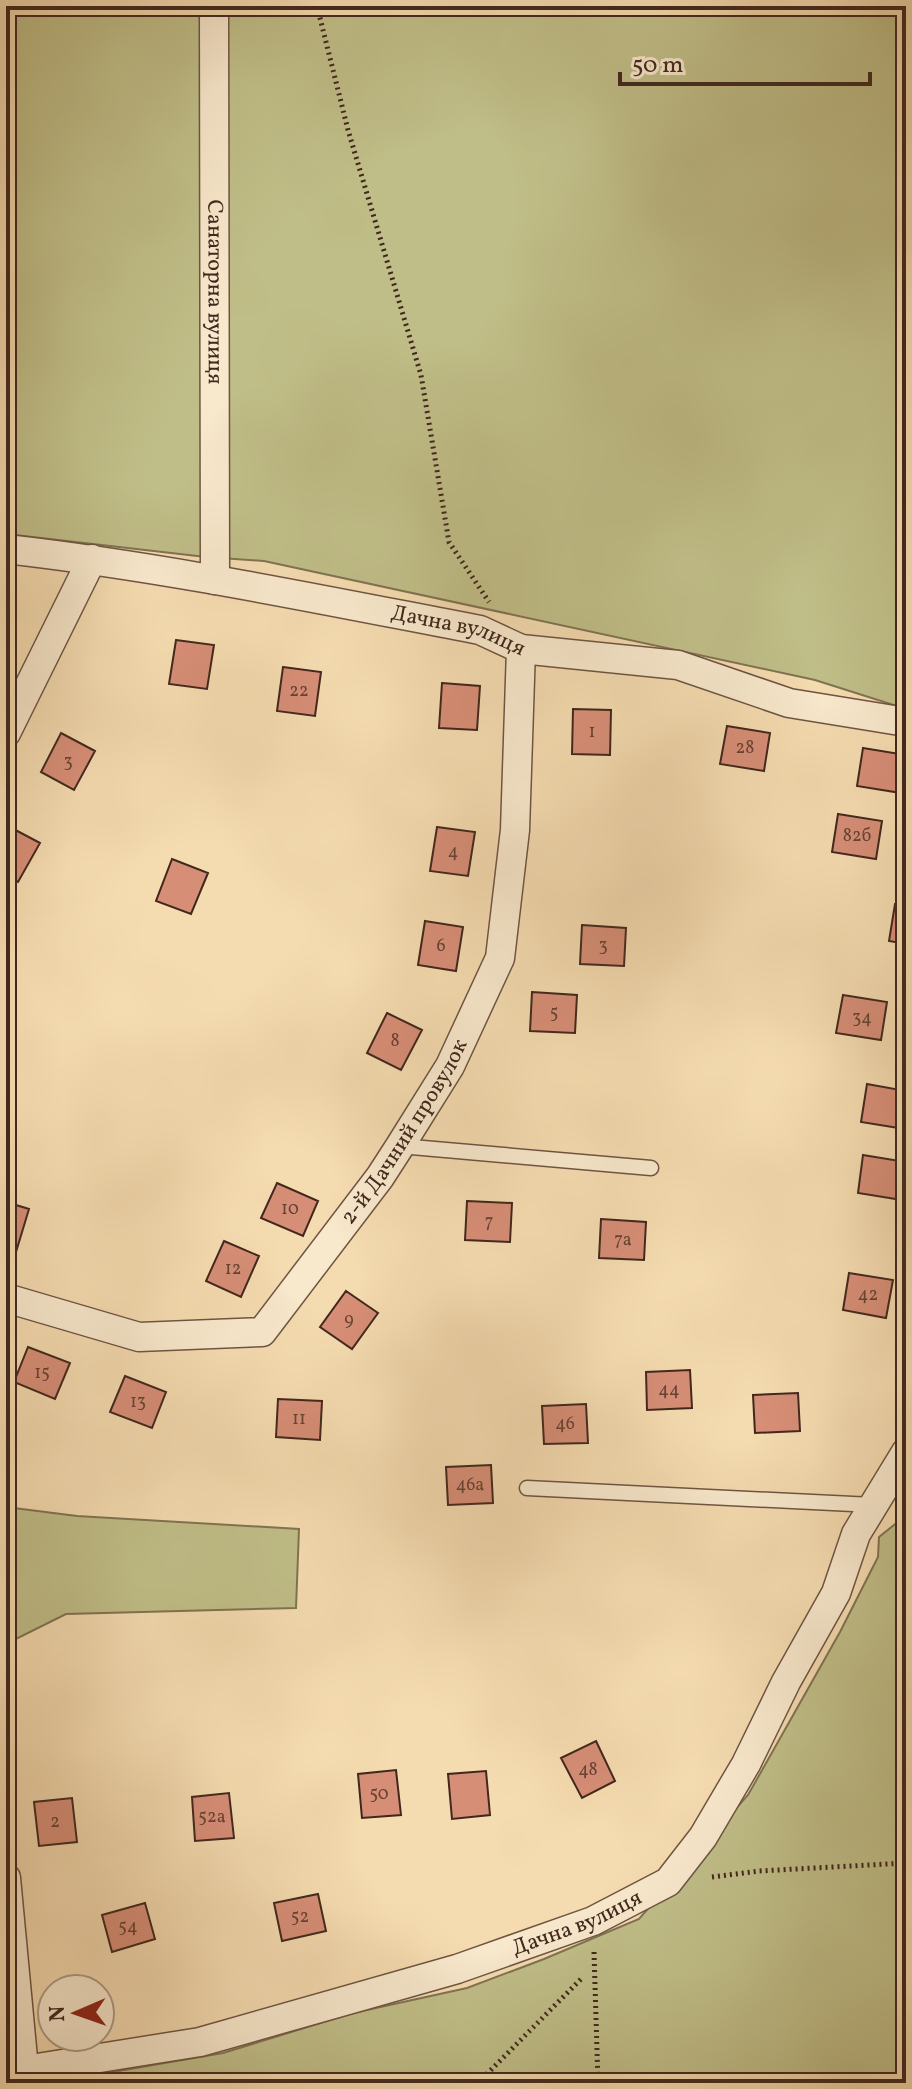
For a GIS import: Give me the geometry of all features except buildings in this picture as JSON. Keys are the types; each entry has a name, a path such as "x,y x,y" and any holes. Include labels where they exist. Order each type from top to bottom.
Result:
{"street":[{"name":"Санаторна вулиця","path":"214,6 215,580"},
{"name":"Дачна вулиця","path":"6,549 92,559 215,580 480,630 521,649 678,665 789,703 906,722"},
{"path":"6,733 92,559"},
{"name":"2-й Дачний провулок","path":"6,1298 139,1337 262,1332 380,1177 400,1146 450,1066 500,958 515,830 521,649"},
{"name":"Дачна вулиця","path":"15,2071 200,2042 457,1969 593,1921 668,1882 703,1837 746,1764 786,1682 836,1593 856,1534 906,1452"},
{"path":"6,1878 15,2071"}],"lane":[{"path":"400,1146 651,1168"},
{"path":"527,1488 873,1505"}],"path":[{"path":"317,6 348,130 421,375 449,542 521,649"},
{"path":"668,1882 759,1871 906,1863"},
{"path":"593,1921 598,2083"},
{"path":"478,2083 582,1978"}],"shaded area":[{"path":"6,6 906,6 906,709 815,680 264,561 6,534"},
{"path":"6,1507 77,1516 299,1529 296,1608 66,1614 6,1644"},
{"path":"906,1511 906,2083 48,2083 223,2053 353,2013 467,1988 639,1919 748,1795 840,1632 878,1557 879,1537"}]}
